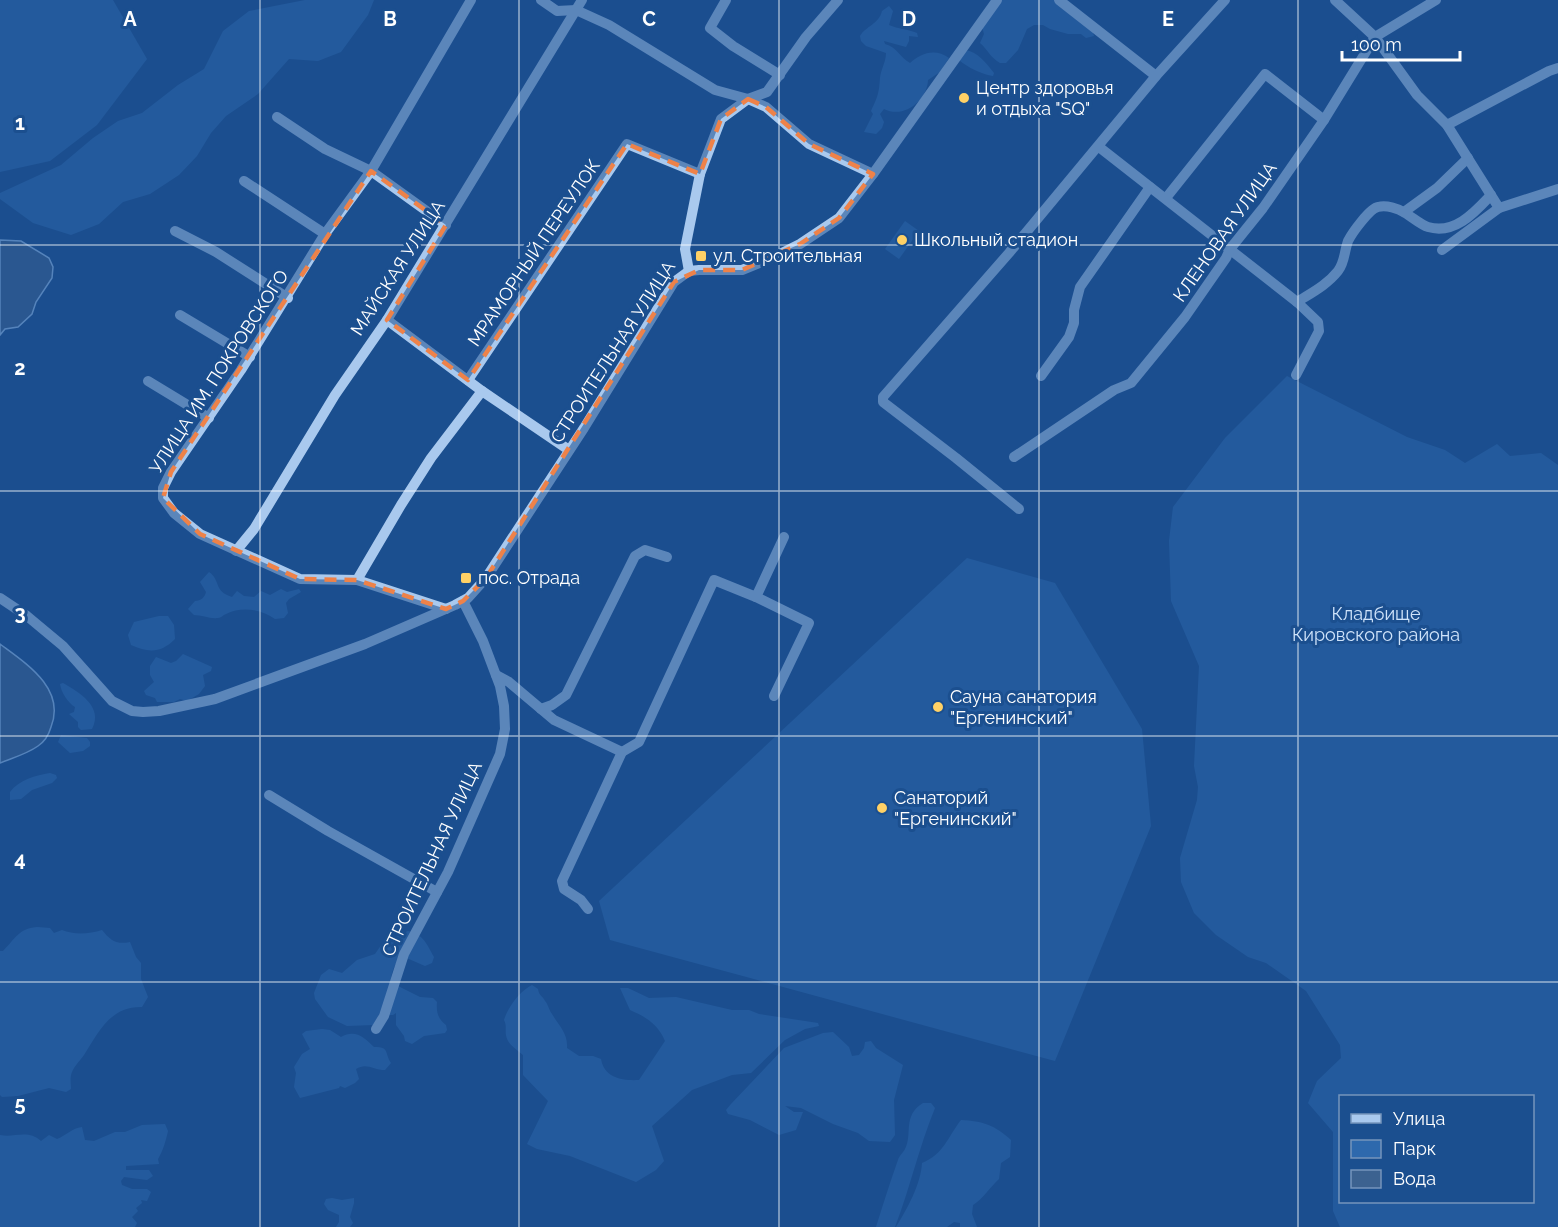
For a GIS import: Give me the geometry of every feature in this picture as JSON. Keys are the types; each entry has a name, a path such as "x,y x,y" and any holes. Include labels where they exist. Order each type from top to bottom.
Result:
{"street":[{"name":"УЛИЦА ИМ. ПОКРОВСКОГО","path":"446,609 357,580 300,579 200,534 174,513 163,498 164,488 171,472 250,357 325,234 371,171 471,0"},
{"path":"541,0 557,11 576,10 609,25 715,90 748,99 766,107 809,144 873,174"},
{"name":"МАЙСКАЯ УЛИЦА","path":"236,551 254,529 335,396 387,320 582,0"},
{"path":"726,0 710,28 733,46 780,75"},
{"name":"СТРОИТЕЛЬНАЯ УЛИЦА","path":"0,598 27,616 63,646 112,701 132,711 143,712 159,711 215,699 365,644 463,601 486,578 585,428 674,282 689,271 686,249 700,174 721,119 748,99 767,92 806,37 838,0"},
{"path":"689,271 742,270 774,258 839,218 997,0"},
{"path":"1059,0 1156,76"},
{"path":"1019,509 956,458 896,414 883,402 883,397 1099,147 1156,76 1225,0"},
{"path":"1335,0 1375,37 1417,95 1447,126 1499,208"},
{"name":"КЛЕНОВАЯ УЛИЦА","path":"1014,457 1114,390 1131,383 1185,317 1230,249 1263,208 1324,120 1375,37 1436,0"},
{"path":"1447,126 1548,71 1558,68"},
{"path":"1166,198 1265,74 1324,120"},
{"path":"277,117 325,149 371,171 446,225"},
{"name":"МРАМОРНЫЙ ПЕРЕУЛОК","path":"468,380 627,144 700,174"},
{"path":"1099,147 1297,302 1318,322 1319,331 1296,375"},
{"path":"1404,212 1437,188 1468,158"},
{"path":"244,181 325,234"},
{"path":"1041,376 1069,337 1074,323 1074,310 1080,287 1150,186"},
{"path":"1442,250 1499,208 1558,189"},
{"path":"1297,302 1336,274 1343,264 1349,240 1372,209 1379,206 1404,212 1428,227 1451,228 1459,225 1491,195"},
{"path":"175,231 216,252 288,298"},
{"path":"180,315 250,357"},
{"path":"387,320 482,391 569,450"},
{"path":"148,381 209,418"},
{"path":"357,580 431,458 482,391"},
{"path":"756,597 784,537"},
{"path":"541,709 552,705 566,695 635,556 645,550 667,557"},
{"path":"588,909 581,900 564,890 562,881 622,752 639,742 714,580 756,597 809,623 774,696"},
{"name":"СТРОИТЕЛЬНАЯ УЛИЦА","path":"376,1029 384,1016 404,954 437,892 500,754 505,729 504,706 496,675 483,641 463,601"},
{"path":"496,675 509,682 554,720 622,752"},
{"path":"270,795 328,831 437,892"}],"highlighted area":[{"path":"748,99 766,107 809,144 873,174 839,218 800,244 742,270 699,270 674,282 486,578 463,601 446,609 357,580 300,579 200,534 163,498 171,472 371,171 446,225 387,320 468,380 627,144 700,174 721,119"}],"green space":[{"path":"0,0 113,0 147,59 97,125 50,161 0,172"},
{"path":"305,0 374,0 368,15 341,52 318,61 289,59 258,94 226,116 211,133 197,156 179,175 150,194 123,202 99,224 71,235 33,223 0,199 0,193 61,165 93,138 118,121 142,113 178,85 204,69 223,31 249,11"},
{"path":"1001,0 1054,0 1091,27 1094,36 1086,38 1081,34 1068,34 1043,25 1034,25 1027,29 1018,50 1006,63 1000,63 980,43 984,34 982,27"},
{"path":"889,6 893,11 889,25 917,33 918,37 909,36 906,47 884,41 885,44 910,63 928,53 939,53 949,58 940,72 928,80 924,95 913,106 899,112 884,109 880,114 884,122 876,134 864,132 873,114 871,111 878,94 886,53 866,46 860,36"},
{"path":"965,50 981,59 994,73 993,76 975,70 959,60"},
{"name":"Школьный стадион","path":"905,221 919,231 899,259 885,249"},
{"name":"Кладбище Кировского района","path":"1287,376 1407,437 1445,450 1465,463 1497,444 1510,456 1541,453 1558,465 1558,1227 1340,1227 1333,1211 1333,1132 1308,1103 1317,1081 1341,1058 1340,1045 1306,991 1266,963 1248,957 1216,935 1194,913 1181,882 1180,858 1197,800 1198,787 1194,766 1199,666 1171,601 1169,541 1173,507 1225,438"},
{"path":"967,558 1055,583 1142,729 1151,826 1055,1061 610,940 599,901"},
{"path":"209,572 222,592 232,597 237,591 244,596 254,597 261,591 270,595 281,589 287,592 299,589 301,592 286,603 288,613 284,618 275,619 257,611 244,609 225,614 220,618 194,615 188,609 195,601 205,596 206,592 200,582"},
{"path":"168,616 174,625 175,639 165,647 155,650 131,645 128,635 134,622"},
{"path":"183,654 212,667 211,671 203,675 205,686 199,694 187,701 180,699 174,702 157,702 155,698 146,695 144,691 154,682 150,675 150,666 156,657 171,663"},
{"path":"63,683 76,691 92,707 95,721 92,729 81,730 78,722 69,714 74,712 75,707 63,694 60,684"},
{"path":"61,735 87,738 90,746 83,751 70,753 58,742"},
{"path":"50,773 56,775 57,778 52,783 32,790 21,799 10,800 10,792 18,784"},
{"path":"37,927 50,928 54,933 62,930 82,933 102,930 114,941 130,942 141,963 141,979 148,997 142,1007 121,1011 106,1022 73,1069 71,1089 66,1092 49,1088 18,1096 2,1097 0,1095 0,951 3,951 21,932"},
{"path":"408,931 424,940 434,957 432,963 425,966 402,956 398,960 393,970 385,1005 373,1025 347,1026 328,1017 315,999 314,993 321,975 329,969 342,973 357,960 375,954 384,941"},
{"path":"532,985 538,989 562,1030 567,1048 579,1056 593,1056 601,1059 610,1074 627,1080 639,1080 665,1041 651,1022 630,1010 620,988 628,988 649,998 676,997 732,1010 749,1010 759,1014 818,1023 819,1026 805,1029 785,1040 751,1073 732,1075 692,1090 652,1126 664,1161 656,1170 636,1182 570,1156 537,1149 527,1144 548,1101 523,1075 523,1055 508,1041 504,1020 515,1000"},
{"path":"398,986 420,997 433,998 437,1002 439,1018 446,1025 445,1033 424,1036 412,1044 405,1041 396,1025 396,1013 388,1015"},
{"path":"330,1030 341,1037 351,1034 359,1035 374,1047 385,1049 391,1063 385,1070 367,1066 360,1067 356,1069 359,1079 355,1083 345,1088 340,1086 300,1098 294,1087 296,1073 294,1067 302,1054 310,1049 302,1034 306,1031"},
{"path":"833,1032 849,1047 852,1056 859,1055 865,1042 871,1041 876,1048 903,1065 894,1100 895,1135 890,1142 869,1141 858,1133 801,1108 785,1106 794,1112 803,1112 796,1130 779,1135 750,1120 728,1114 726,1110 731,1104 784,1048 823,1033"},
{"path":"923,1103 931,1103 935,1108 895,1227 876,1227 899,1159 907,1143 910,1119"},
{"path":"961,1120 988,1125 1011,1140 1010,1157 1001,1163 999,1179 973,1205 972,1214 977,1227 960,1227 960,1223 954,1222 947,1227 896,1227 916,1188 922,1163 940,1150"},
{"path":"165,1124 168,1131 158,1159 159,1164 126,1166 126,1170 149,1170 153,1176 147,1180 124,1177 121,1181 122,1185 132,1189 147,1189 151,1192 147,1201 141,1200 142,1203 136,1208 138,1211 132,1217 137,1223 135,1227 0,1227 0,1135 31,1135 41,1141 49,1135 57,1139 82,1127 85,1140 94,1141 115,1132 125,1132 142,1125"},
{"path":"354,1198 350,1217 353,1223 350,1227 336,1227 339,1215 328,1210 324,1204 326,1199 342,1200"}],"water":[{"path":"0,240 21,241 49,258 53,267 52,278 36,302 32,314 18,327 5,329 0,335"},
{"path":"0,644 32,669 49,689 54,713 49,732 40,744 24,754 0,763"}],"place":[{"name":"Центр здоровья и отдыха \"SQ\"","path":"964,98"},
{"name":"Школьный стадион","path":"902,240"},
{"name":"ул. Строительная","path":"701,256"},
{"name":"пос. Отрада","path":"466,578"},
{"name":"Сауна санатория \"Ергенинский\"","path":"938,707"},
{"name":"Санаторий \"Ергенинский\"","path":"882,808"}]}
